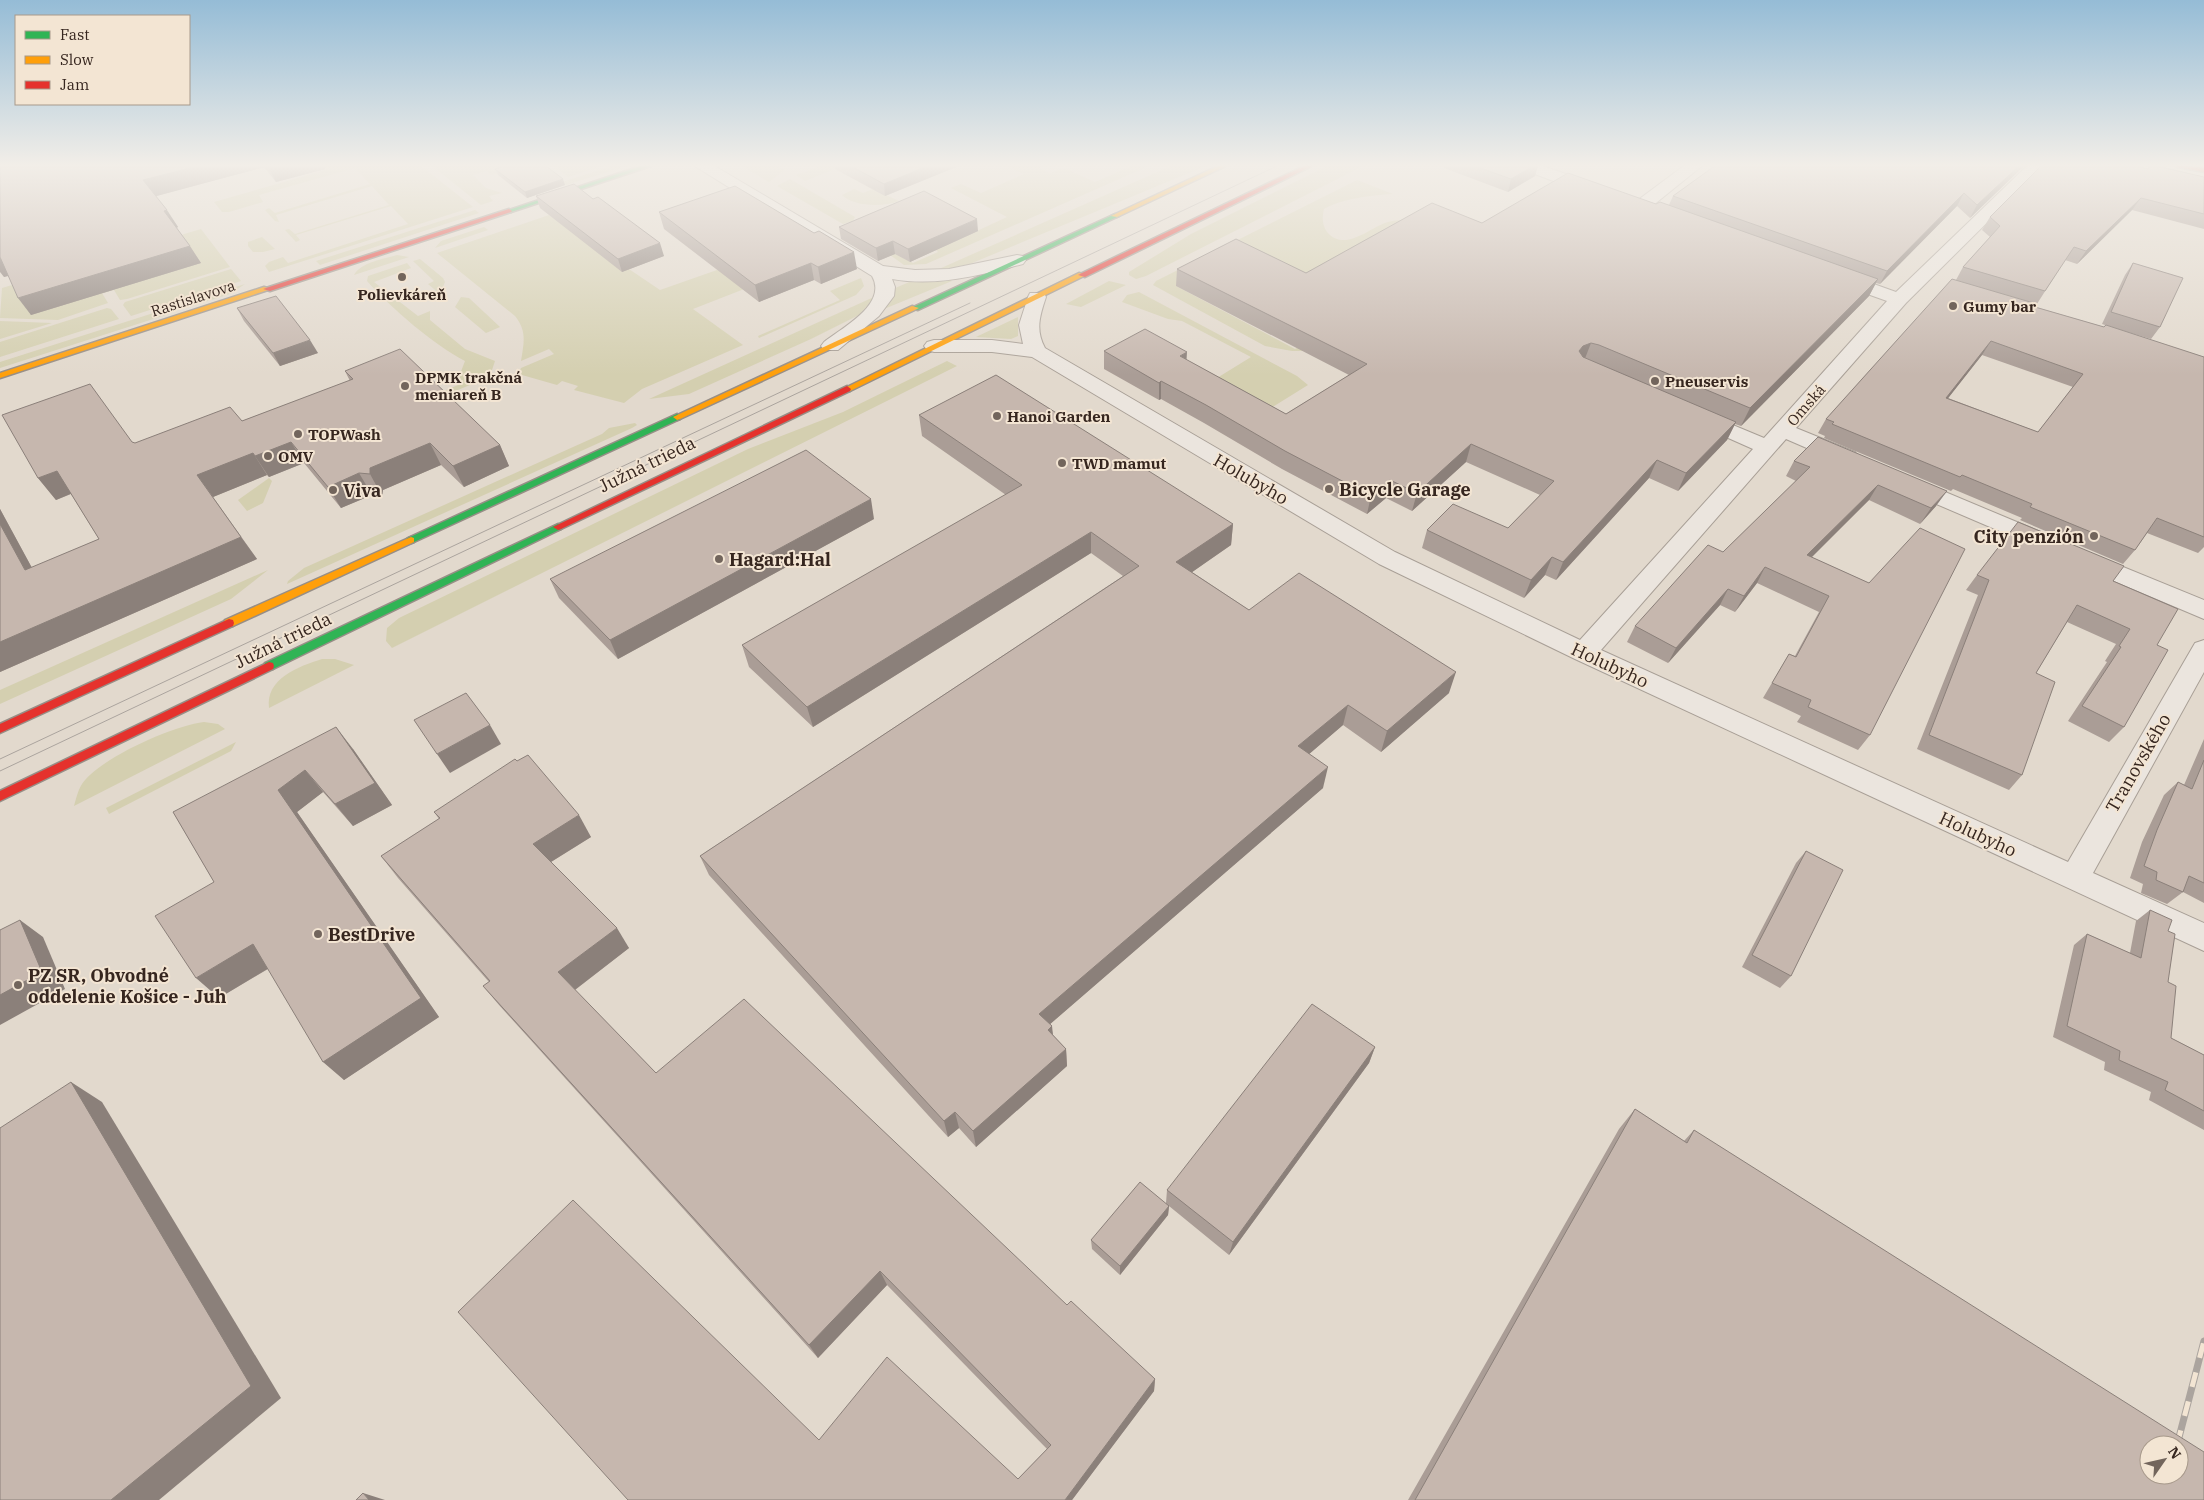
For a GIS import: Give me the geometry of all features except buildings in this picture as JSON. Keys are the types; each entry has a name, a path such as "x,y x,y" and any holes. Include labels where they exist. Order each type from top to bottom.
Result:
{"street":[{"name":"Rastislavova","path":"0,376 435,235"},
{"path":"818,235 878,271 901,275 937,277 960,274 1018,260"},
{"name":"Južná trieda","path":"0,729 1072,235"},
{"name":"Južná trieda","path":"0,796 1166,235"},
{"name":"Omská","path":"1584,653 1899,299 1930,280 1972,235"},
{"path":"832,346 875,310 884,298 886,286 878,271"},
{"path":"1826,273 1899,299"},
{"path":"1037,297 1027,330 1029,339 1037,352"},
{"path":"934,346 992,346 1037,352"},
{"name":"Holubyho","path":"1037,352 1387,558 1584,653 2204,938"},
{"path":"1676,408 1767,447"},
{"path":"1784,430 2204,610"},
{"name":"Tranovského","path":"2074,878 2204,649"}],"shaded area":[{"path":"181,235 206,235 230,267 127,299 120,300 114,290 102,294 108,303 58,320 0,318 2,288"},
{"path":"290,235 296,235 300,240 296,242"},
{"path":"374,235 385,235 269,272 265,266 269,262 283,257 288,263"},
{"path":"397,235 412,235 320,265 316,261"},
{"path":"459,235 473,235 435,248 441,241"},
{"path":"490,235 579,235 660,290 717,270 757,284 693,309 743,345 642,389 624,403 574,390 578,386 562,381 557,385 519,373 521,368 554,354 549,349 521,361 524,342 519,321 437,253"},
{"path":"968,235 992,235 926,264 904,265 890,255 895,253 913,263 938,252 936,250"},
{"path":"1016,235 1040,235 965,266 930,273"},
{"path":"1189,235 1227,235 1146,276 1136,279 1129,275 1129,272"},
{"path":"1248,235 1330,235 1342,240 1362,235 1387,235 1303,290 1176,286 1295,349 1323,333 1308,351 1292,351 1265,346 1153,285 1156,281"},
{"path":"262,237 275,249 253,252 248,246 248,242"},
{"path":"397,255 409,257 354,275 367,264"},
{"path":"420,259 443,278 445,282 440,294 428,284 434,281 413,261"},
{"path":"407,263 411,268 374,282 418,316 430,311 430,320 465,349 495,361 491,373 480,377 482,380 390,418 379,418 458,385 457,382 465,361 440,346 413,325 367,281 368,276"},
{"path":"231,269 241,281 131,316 123,305 125,302"},
{"path":"861,278 864,286 856,295 759,338 758,336 840,300 830,291"},
{"path":"949,279 952,281 884,309 893,289 914,280"},
{"path":"1109,281 1126,285 1081,307 1066,304"},
{"path":"245,284 230,294 183,309 179,305"},
{"path":"1139,292 1297,376 1308,385 1271,408 1217,378 1251,357 1182,321 1168,319 1122,302 1127,295"},
{"path":"876,296 859,315 811,339 689,394 649,399"},
{"path":"461,297 469,298 500,327 486,333 455,307"},
{"path":"107,308 111,309 119,319 0,357 0,342"},
{"path":"166,309 169,314 0,368 0,362"},
{"path":"1018,317 1018,336 1011,339 976,337"},
{"path":"0,321 52,323 0,339"},
{"path":"947,361 957,366 392,648 386,641 387,628 399,618 748,449 843,412"},
{"path":"635,423 637,425 632,428 287,584 304,568 602,434 609,428"},
{"path":"269,478 272,481 263,503 247,511 238,500"},
{"path":"268,570 231,599 0,704 0,690"},
{"path":"322,659 335,659 354,665 269,708 269,698 272,689 285,675"},
{"path":"204,722 218,724 225,729 74,806 82,784 104,764 120,754 156,737"},
{"path":"236,742 231,751 109,814 106,808"}],"tram line":[{"path":"0,771 1131,235"},
{"path":"0,759 970,303"}],"railway":[{"path":"2180,1435 2204,1341"}],"traffic: fast":[{"path":"915,308 1074,235"},
{"path":"411,540 677,417"},
{"path":"269,666 558,527"}],"traffic: slow":[{"path":"847,389 1082,275"},
{"path":"0,376 267,289"},
{"path":"677,417 915,308"},
{"path":"229,623 411,540"}],"traffic: jam":[{"path":"267,289 435,235"},
{"path":"1082,275 1165,235"},
{"path":"558,527 847,389"},
{"path":"0,729 229,623"},
{"path":"0,796 269,666"}],"place":[{"name":"Polievkáreň","path":"402,277"},
{"name":"Gumy bar","path":"1953,306"},
{"name":"Pneuservis","path":"1655,381"},
{"name":"DPMK trakčná meniareň B","path":"405,386"},
{"name":"Hanoi Garden","path":"997,416"},
{"name":"TOPWash","path":"298,434"},
{"name":"OMV","path":"268,456"},
{"name":"TWD mamut","path":"1062,463"},
{"name":"Bicycle Garage","path":"1329,489"},
{"name":"Viva","path":"333,490"},
{"name":"City penzión","path":"2094,536"},
{"name":"Hagard:Hal","path":"719,559"},
{"name":"BestDrive","path":"318,934"},
{"name":"PZ SR, Obvodné oddelenie Košice - Juh","path":"18,985"}]}
